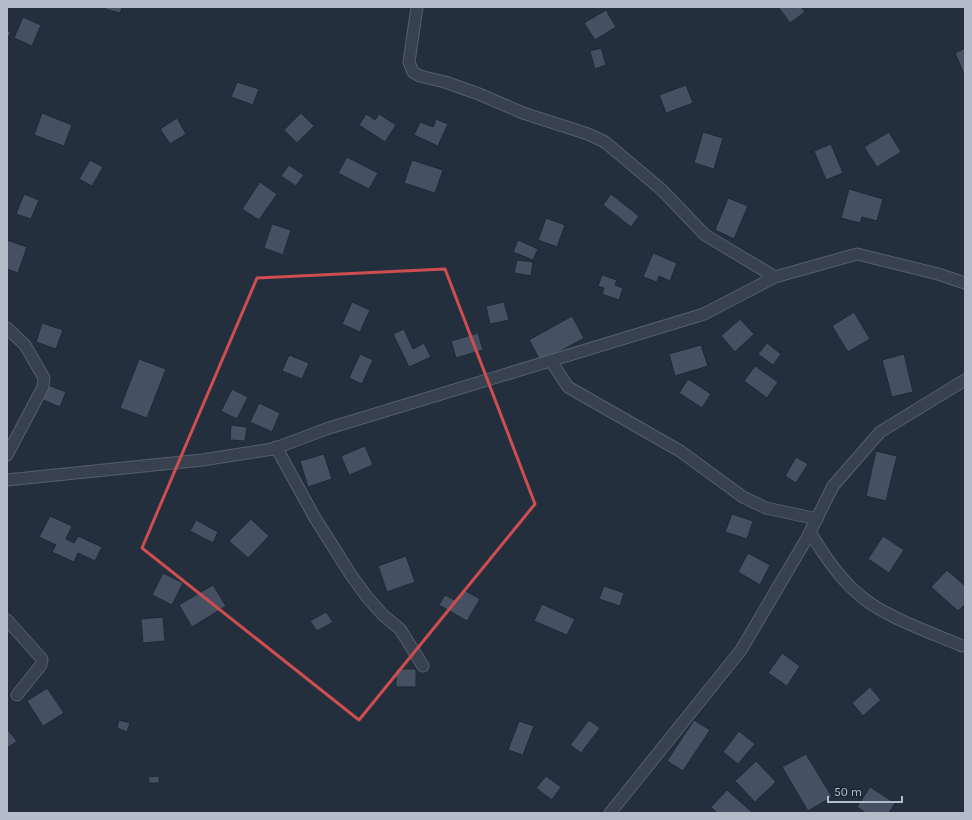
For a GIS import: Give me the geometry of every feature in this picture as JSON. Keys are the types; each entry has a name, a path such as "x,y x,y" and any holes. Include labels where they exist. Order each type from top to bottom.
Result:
{"street":[{"path":"418,7 409,62 413,72 420,76 445,82 479,94 523,112 588,134 605,142 662,190 705,235 775,277"},
{"path":"7,480 202,460 276,448 326,429 704,314 775,277 857,254 938,274 965,283"},
{"path":"7,328 25,345 44,378 43,387 7,454"},
{"path":"551,361 568,387 680,451 743,497 766,508 817,519"},
{"path":"610,813 741,650 810,532 833,486 880,432 965,380"},
{"path":"276,448 315,518 351,575 366,597 383,615 400,629 423,666"},
{"path":"810,532 828,562 857,594 889,613 962,646"},
{"path":"7,620 42,659 41,665 17,695"}],"highlighted area":[{"path":"445,269 535,504 359,720 142,548 257,278"}],"building":[{"path":"106,7 122,7 120,13 105,9"},
{"path":"801,7 805,12 790,23 779,8"},
{"path":"606,10 616,27 595,40 584,23"},
{"path":"23,17 41,25 32,46 14,38"},
{"path":"7,30 11,32 7,40"},
{"path":"601,48 606,65 595,69 590,51"},
{"path":"965,48 965,73 964,74 955,53"},
{"path":"237,82 259,89 253,105 231,97"},
{"path":"686,85 693,103 666,113 659,95"},
{"path":"42,113 72,125 64,146 34,135"},
{"path":"301,113 314,126 297,143 284,130"},
{"path":"366,114 375,120 379,114 396,125 385,142 359,125"},
{"path":"177,118 186,134 170,144 160,129"},
{"path":"436,119 448,124 438,146 414,135 420,122 433,127"},
{"path":"703,132 723,138 714,169 694,163"},
{"path":"889,132 901,152 877,167 864,147"},
{"path":"831,144 843,173 826,180 814,151"},
{"path":"347,157 378,173 369,189 338,173"},
{"path":"90,160 103,167 92,186 79,179"},
{"path":"412,160 443,170 435,193 404,183"},
{"path":"289,165 304,175 296,186 281,176"},
{"path":"260,182 277,194 259,220 242,209"},
{"path":"849,189 883,199 877,221 862,217 860,223 841,218"},
{"path":"24,194 39,200 31,219 16,214"},
{"path":"611,194 639,216 631,227 603,205"},
{"path":"728,198 748,206 734,239 715,230"},
{"path":"546,218 565,225 557,247 538,240"},
{"path":"272,224 291,230 283,255 264,248"},
{"path":"7,240 27,247 18,273 7,269"},
{"path":"518,240 538,249 533,260 513,252"},
{"path":"653,253 677,263 670,281 659,276 657,282 643,277"},
{"path":"517,260 533,262 531,276 514,273"},
{"path":"602,275 617,280 615,285 623,288 619,300 602,294 604,288 598,286"},
{"path":"352,302 370,310 360,332 342,324"},
{"path":"504,302 509,320 490,324 486,306"},
{"path":"854,312 870,339 848,352 832,326"},
{"path":"572,316 584,338 541,362 529,340"},
{"path":"740,319 754,334 735,352 721,336"},
{"path":"42,323 63,330 56,349 36,342"},
{"path":"404,329 413,349 424,343 431,357 409,367 393,334"},
{"path":"478,333 483,350 456,358 451,341"},
{"path":"767,343 781,354 773,365 758,354"},
{"path":"701,345 708,366 675,376 669,354"},
{"path":"360,354 373,360 362,384 349,378"},
{"path":"904,354 913,392 892,397 882,360"},
{"path":"289,355 309,363 302,379 282,371"},
{"path":"139,359 166,369 147,418 120,408"},
{"path":"755,366 778,382 767,398 744,381"},
{"path":"688,379 711,394 702,408 679,393"},
{"path":"48,385 66,392 60,407 41,399"},
{"path":"232,389 248,397 237,419 221,411"},
{"path":"259,403 280,413 272,432 250,422"},
{"path":"231,425 247,427 245,441 230,440"},
{"path":"365,446 373,465 349,475 341,456"},
{"path":"876,451 897,456 886,501 866,496"},
{"path":"324,454 332,479 308,487 300,461"},
{"path":"796,457 808,464 796,483 785,476"},
{"path":"732,514 753,521 747,539 725,532"},
{"path":"50,516 72,526 66,539 74,543 78,536 102,547 95,561 78,553 74,562 52,552 56,545 39,537"},
{"path":"251,519 269,536 248,558 229,541"},
{"path":"196,520 218,532 213,543 190,531"},
{"path":"883,536 904,550 889,573 868,559"},
{"path":"748,553 770,565 760,585 738,572"},
{"path":"406,556 415,582 387,592 378,566"},
{"path":"947,570 965,586 965,604 958,611 931,587"},
{"path":"163,573 183,583 172,605 152,595"},
{"path":"213,585 226,606 192,627 179,605"},
{"path":"604,586 624,593 620,606 599,599"},
{"path":"464,590 480,599 467,621 439,605 445,595 457,601"},
{"path":"542,604 575,619 567,635 534,621"},
{"path":"326,612 333,622 317,631 310,621"},
{"path":"163,617 165,641 143,643 141,619"},
{"path":"782,653 800,666 787,686 768,673"},
{"path":"396,669 416,669 416,687 396,687"},
{"path":"870,687 881,700 863,716 852,703"},
{"path":"47,688 64,713 43,726 27,701"},
{"path":"119,720 130,723 127,732 117,728"},
{"path":"589,720 600,728 581,753 570,745"},
{"path":"694,720 710,730 683,771 667,761"},
{"path":"519,721 534,726 523,755 508,750"},
{"path":"7,729 17,741 7,748"},
{"path":"739,731 755,744 738,764 723,752"},
{"path":"806,754 832,797 808,811 782,767"},
{"path":"756,761 776,782 755,802 735,781"},
{"path":"159,776 159,783 149,783 148,777"},
{"path":"546,776 561,787 552,800 536,788"},
{"path":"870,787 895,803 889,813 866,813 857,807"},
{"path":"727,790 753,813 717,813 711,807"}]}
